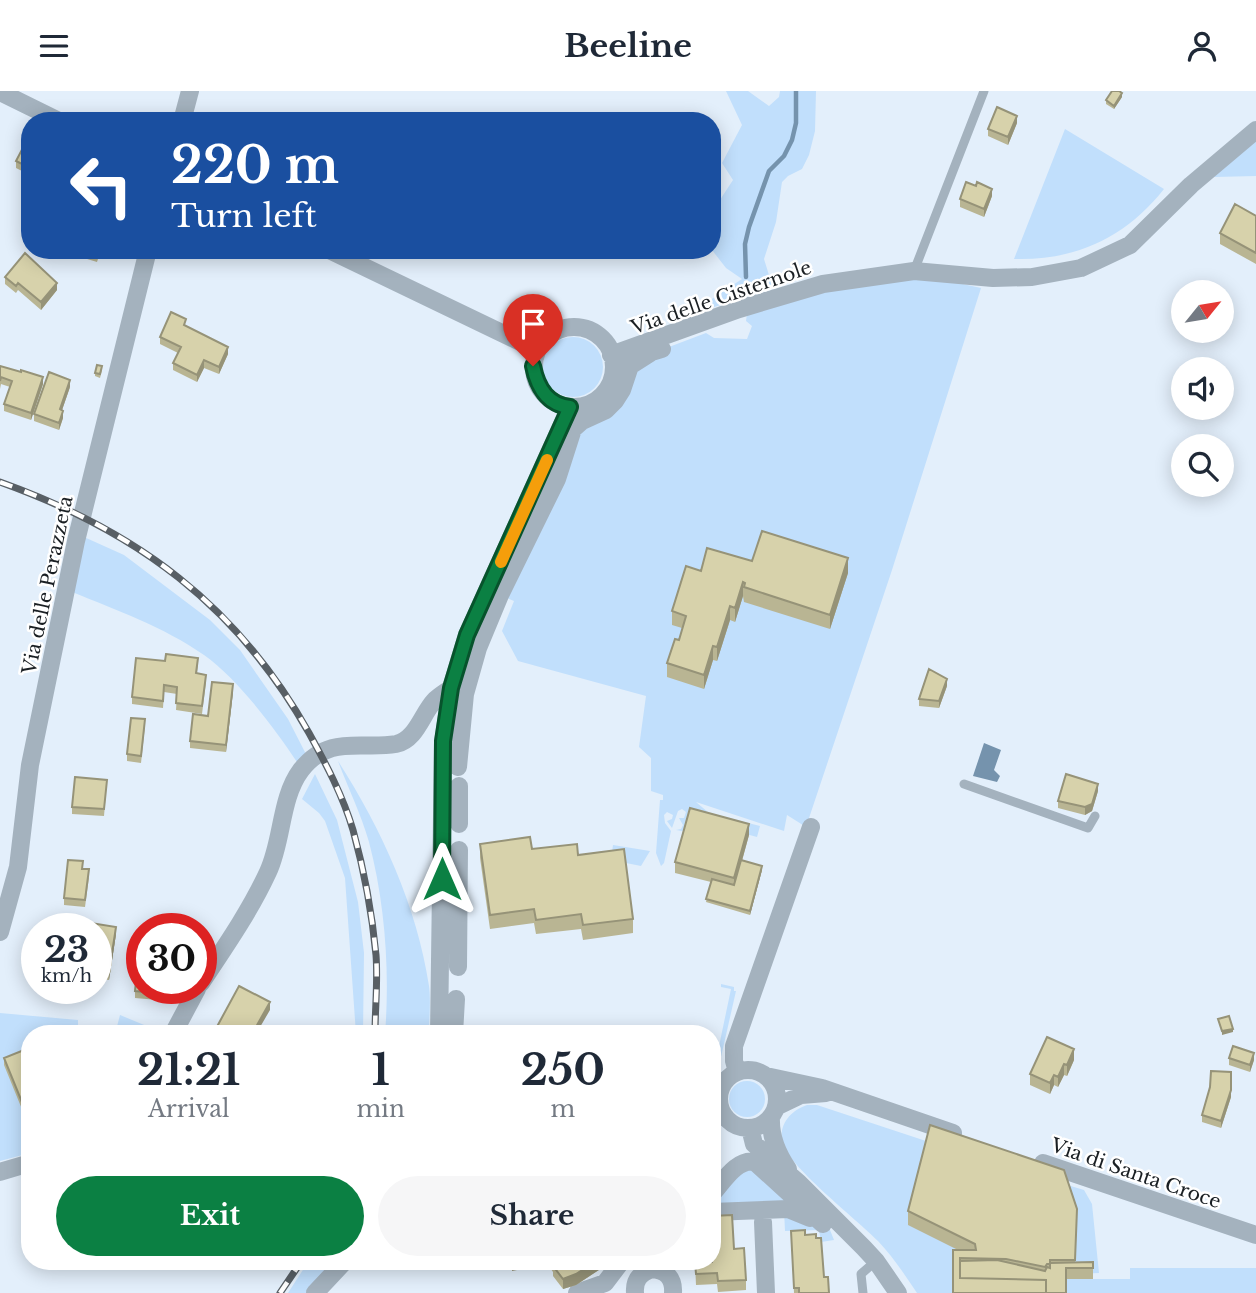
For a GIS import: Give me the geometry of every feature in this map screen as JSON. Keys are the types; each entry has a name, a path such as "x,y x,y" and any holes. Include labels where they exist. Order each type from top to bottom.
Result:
{"street":[{"path":"185,112 190,91"},
{"path":"0,92 41,112"},
{"name":"Via delle Cisternole","path":"611,355 739,309 823,284 914,271 993,278 1032,277 1081,268 1130,245 1191,185 1256,130"},
{"name":"Via delle Perazzeta","path":"0,932 18,867 30,765 76,541 146,259"},
{"path":"348,259 537,349"},
{"path":"570,327 583,328 599,336 611,355 614,366 612,378 602,396 587,405 573,402 555,403 547,397 536,381 533,366 537,349 556,331 570,327"},
{"path":"458,767 465,694 478,648 500,595 557,479 573,429 615,401 622,390 630,366 652,352 698,334"},
{"path":"439,1025 443,741 451,688 467,635 573,402"},
{"path":"217,958 269,871 281,835 289,797 301,771 312,760 332,748 350,744 398,744 414,731 433,701 451,688"},
{"path":"458,786 460,824"},
{"path":"734,1073 734,1046 811,827"},
{"path":"458,967 459,850"},
{"path":"455,1025 456,999"},
{"path":"178,1025 189,1004"},
{"path":"721,1072 755,1070 774,1084 777,1095 772,1134 779,1153 799,1183"},
{"path":"721,1092 725,1080 734,1073"},
{"path":"766,1076 793,1080 972,1140"},
{"path":"721,1119 749,1128 763,1123 793,1098 822,1093 843,1096"},
{"path":"721,1108 730,1122"},
{"path":"721,1170 742,1148 749,1128"},
{"path":"749,1128 754,1144 799,1183 876,1261 898,1293"},
{"name":"Via di Santa Croce","path":"1024,1157 1256,1235"},
{"path":"721,1184 739,1164 755,1161 823,1224 788,1209 721,1212"},
{"path":"0,1172 21,1166"},
{"path":"763,1222 766,1293"},
{"path":"316,1293 337,1270"},
{"path":"577,1293 605,1283 615,1270"},
{"path":"635,1293 635,1284 639,1277 650,1270"},
{"path":"663,1270 671,1279 673,1293"}],"lane":[{"path":"914,271 984,91"},
{"path":"964,784 1088,828 1095,816"},
{"path":"863,1293 861,1274 876,1261"}],"shaded area":[{"path":"726,91 748,91 769,106 779,97 780,91 816,91 815,131 809,155 802,169 782,182 776,222 764,259 773,288 686,316 742,279 726,268 719,259 721,198 733,180 722,163 742,125"},
{"path":"1065,129 1164,189 1133,220 1098,243 1058,256 1014,259"},
{"path":"1256,138 1256,176 1214,177"},
{"path":"908,277 949,281 981,288 892,570 806,827 787,815 784,831 696,802 709,813 760,826 757,837 691,819 686,829 676,830 681,829 683,825 679,818 684,818 686,812 682,809 678,811 672,828 667,821 672,819 673,815 667,812 664,815 665,823 671,831 661,866 656,853 660,800 663,800 663,795 651,791 651,758 639,747 646,696 518,661 502,631 514,601 500,595 567,444 626,377 661,350 706,333 714,338 747,339 752,326 746,321 747,314 819,293"},
{"path":"567,337 579,337 598,350 603,367 601,379 590,392 579,397 567,397 548,384 543,373 543,361 556,342"},
{"path":"84,537 124,555 210,620 240,650 288,719 309,760 299,765 243,691 204,655 123,612 72,592"},
{"path":"984,743 1001,750 994,770 1000,776 997,782 973,776"},
{"path":"338,761 383,841 406,897 416,927 429,986 429,1025 385,1025 387,986 382,913 366,832"},
{"path":"315,774 337,820 358,902 364,953 363,1025 355,1025 345,878 325,821 302,799"},
{"path":"613,845 650,851 641,866 611,860"},
{"path":"721,984 734,987 736,991 721,1057 721,1037 731,989 721,987"},
{"path":"0,1013 78,1020 78,1025 21,1025 21,1155 0,1161"},
{"path":"120,1015 144,1025 117,1025"},
{"path":"747,1081 760,1086 765,1099 760,1112 747,1117 734,1112 729,1099 734,1086"},
{"path":"807,1105 817,1105 929,1142 975,1258 953,1293 917,1293 878,1241 796,1164 782,1141 783,1128 796,1110"},
{"path":"744,1161 830,1230 834,1240 821,1242 819,1230 785,1231 784,1210 721,1212 721,1185"},
{"path":"1064,1184 1084,1190 1092,1204 1099,1273 1075,1274"},
{"path":"1130,1268 1256,1268 1256,1293 1066,1293 1066,1279 1130,1279"},
{"path":"303,1270 326,1270 308,1293 288,1293"}],"building":[{"path":"1112,91 1122,93 1114,106 1106,100"},
{"path":"997,107 1017,116 1008,137 988,129"},
{"path":"966,182 976,186 977,182 992,189 984,209 960,199"},
{"path":"1235,204 1256,216 1256,253 1220,233"},
{"path":"21,258 31,259 57,283 41,302 18,283 16,286 5,277"},
{"path":"171,312 186,319 184,325 228,347 219,367 204,360 197,375 173,363 181,347 160,337"},
{"path":"97,365 102,366 100,374 95,373"},
{"path":"0,366 43,377 31,413 4,404 12,381 1,377 0,381"},
{"path":"49,372 70,380 60,409 63,411 59,423 34,414"},
{"path":"762,531 848,558 830,615 744,587 743,582 735,608 730,606 717,647 713,646 704,675 667,663 675,639 679,640 686,616 672,611 686,566 701,571 707,548 752,561"},
{"path":"166,654 198,658 196,673 206,675 202,706 176,703 177,687 164,685 163,701 132,697 136,658 165,661"},
{"path":"929,669 947,679 939,701 919,699"},
{"path":"212,682 233,684 226,745 190,741 193,714 208,716"},
{"path":"131,718 145,719 141,756 127,754"},
{"path":"1066,774 1098,784 1092,804 1085,807 1058,801"},
{"path":"75,777 107,780 104,809 72,807"},
{"path":"690,808 749,824 734,878 675,862"},
{"path":"530,837 532,849 577,844 578,855 624,849 633,919 583,925 581,914 536,920 534,909 490,915 480,844"},
{"path":"68,860 83,861 82,869 89,869 85,900 64,898"},
{"path":"741,860 762,866 750,911 706,899 712,879 734,885"},
{"path":"112,926 116,927 112,953"},
{"path":"239,986 270,1002 257,1025 218,1025"},
{"path":"1229,1016 1233,1029 1222,1031 1218,1019"},
{"path":"1047,1037 1074,1049 1067,1065 1064,1064 1058,1077 1054,1075 1050,1083 1030,1074"},
{"path":"1233,1046 1254,1053 1250,1065 1229,1058"},
{"path":"21,1051 21,1100 4,1058"},
{"path":"1211,1071 1231,1072 1231,1090 1221,1121 1202,1115 1210,1087"},
{"path":"930,1125 1064,1170 1077,1209 1075,1260 1050,1260 1050,1264 1045,1267 1006,1259 960,1258 960,1278 1046,1280 1046,1293 953,1293 953,1250 976,1250 975,1244 908,1211"},
{"path":"732,1215 734,1249 744,1248 746,1280 718,1281 717,1273 696,1274 696,1270 721,1270 721,1216"},
{"path":"805,1230 805,1235 816,1234 816,1238 821,1238 824,1277 828,1277 829,1293 799,1293 799,1288 794,1288 791,1231"},
{"path":"997,1260 1045,1271 1047,1267 1050,1268 1050,1263 1093,1262 1093,1268 1066,1268 1066,1293 1046,1293 1046,1280 960,1278 960,1261"},
{"path":"556,1270 582,1270 576,1274 563,1279"}],"waterway":[{"path":"746,277 745,244 749,227 769,171 784,156 792,140 796,123 796,91"}],"railway":[{"path":"0,482 96,524 139,549 179,578 216,610 250,647 281,687 328,768 353,830 367,892 376,955 375,1025"},
{"path":"280,1293 296,1270"}],"slow traffic":[{"path":"501,562 547,460"}],"route":[{"path":"442,879 443,741 451,688 467,635 570,407 555,403 547,397 536,381 533,366"}]}
